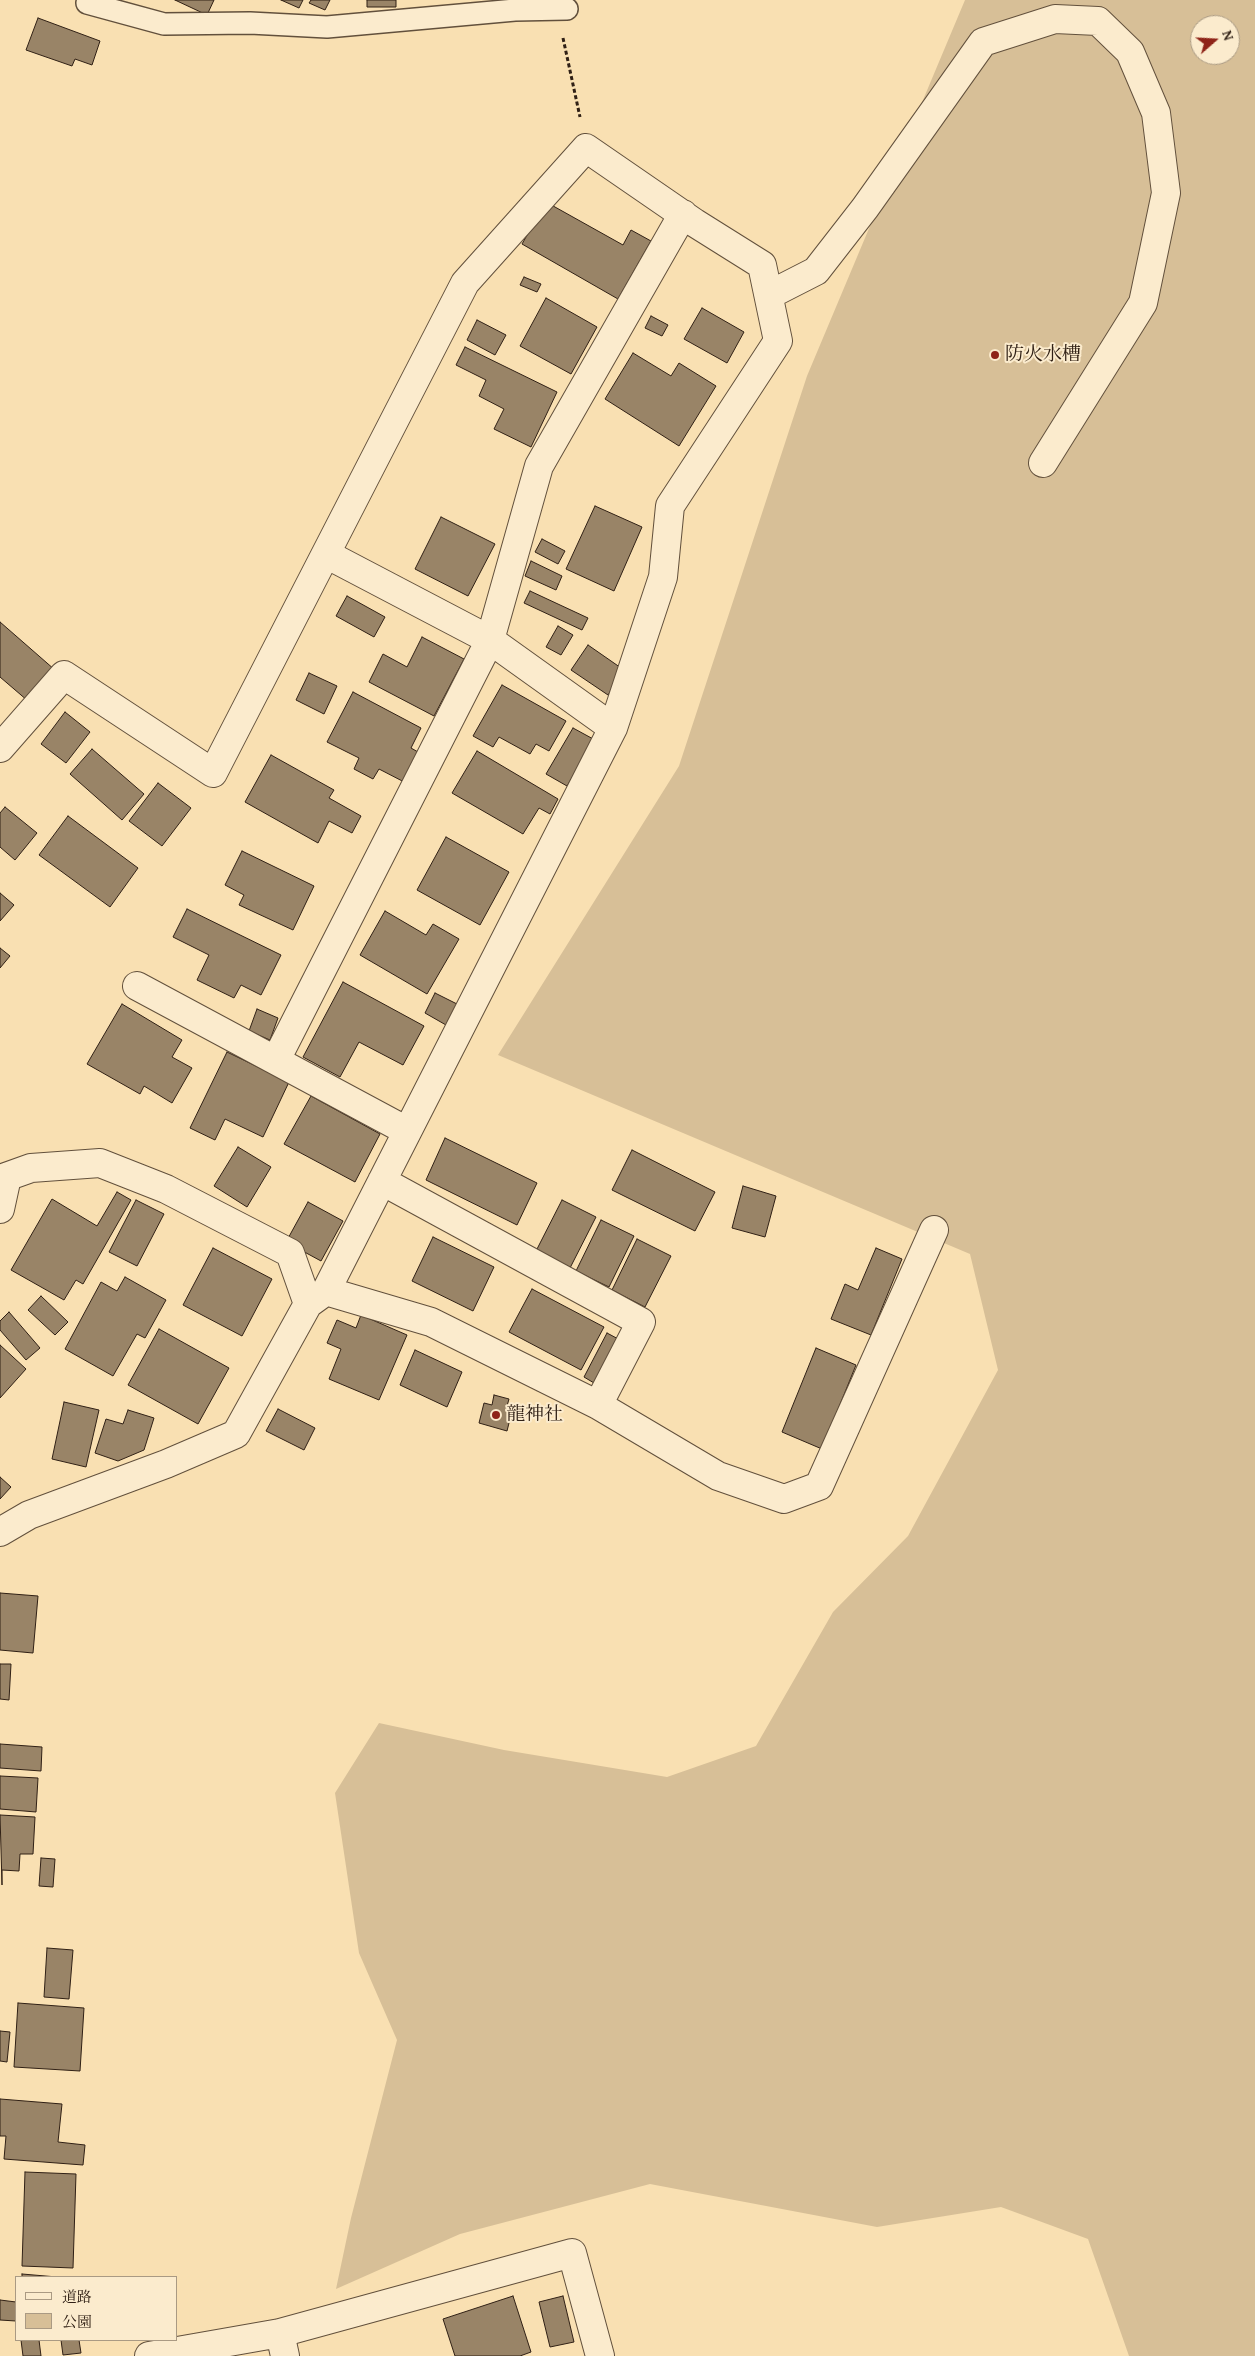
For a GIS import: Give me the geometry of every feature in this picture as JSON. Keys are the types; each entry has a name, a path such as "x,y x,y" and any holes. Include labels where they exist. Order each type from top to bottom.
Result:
{"street":[{"path":"769,295 816,271 865,208 983,42 1055,19 1098,21 1130,52 1156,112 1166,193 1143,303 1043,463"},
{"path":"0,748 64,675 213,773 465,283 586,148 762,265 778,341 670,506 663,577 613,728 382,1181 317,1298 236,1434 166,1464 28,1515 0,1532"},
{"path":"276,1060 490,640 539,466 683,214"},
{"path":"326,554 490,640 613,728"},
{"path":"137,986 407,1131"},
{"path":"0,1208 3,1178 31,1168 100,1163 166,1189 290,1253 317,1298 431,1322 598,1404 718,1476 784,1499 819,1486 934,1230"},
{"path":"382,1181 641,1322 598,1404"},
{"path":"156,2355 282,2345 572,2253 600,2356"}],"lane":[{"path":"88,3 164,24 250,23 327,27 515,10 567,9"}],"path":[{"path":"567,9 560,24 586,148"}],"green space":[{"path":"965,0 1255,0 1255,2356 1129,2356 1088,2239 1001,2207 877,2227 650,2184 460,2234 336,2289 351,2218 397,2040 359,1953 335,1793 379,1723 504,1750 667,1777 756,1746 833,1612 908,1536 998,1370 970,1254 498,1055 679,766 807,376"}],"building":[{"path":"175,0 214,0 207,15"},
{"path":"281,0 303,0 299,8"},
{"path":"311,0 330,0 325,10 309,3"},
{"path":"367,0 396,0 396,7 367,7"},
{"path":"38,18 100,41 92,65 75,59 72,66 26,50"},
{"path":"546,202 623,245 631,230 651,241 618,299 522,244"},
{"path":"524,277 541,284 537,292 520,285"},
{"path":"546,298 597,327 571,374 520,346"},
{"path":"702,308 744,332 727,363 684,339"},
{"path":"651,316 668,325 662,336 645,328"},
{"path":"477,320 506,335 495,355 467,340"},
{"path":"465,347 557,392 531,447 494,429 504,409 479,396 486,380 456,365"},
{"path":"633,353 671,376 679,363 716,386 679,446 605,399"},
{"path":"595,506 642,527 614,591 566,569"},
{"path":"441,517 495,544 468,596 415,569"},
{"path":"542,539 565,551 558,564 535,552"},
{"path":"531,561 562,576 556,590 525,576"},
{"path":"530,591 588,618 582,630 524,603"},
{"path":"347,596 385,617 374,637 336,616"},
{"path":"0,622 55,670 28,701 0,677"},
{"path":"558,626 573,635 561,655 546,647"},
{"path":"422,637 464,659 434,716 369,682 383,654 407,667"},
{"path":"588,645 624,670 608,695 571,670"},
{"path":"309,673 337,686 324,714 296,700"},
{"path":"502,685 566,721 549,751 536,744 530,754 499,737 493,747 473,736"},
{"path":"353,692 421,728 411,748 425,756 410,785 379,769 373,779 354,769 359,758 327,742"},
{"path":"65,712 90,732 66,763 41,744"},
{"path":"573,728 595,740 567,786 546,774"},
{"path":"92,749 144,794 122,820 70,774"},
{"path":"477,751 558,799 550,814 539,808 523,834 452,793"},
{"path":"271,755 334,790 329,798 361,816 352,833 329,821 318,843 245,802"},
{"path":"158,783 191,808 162,846 129,821"},
{"path":"5,807 37,833 15,860 0,847 0,813"},
{"path":"68,816 138,868 110,907 39,855"},
{"path":"446,837 509,872 480,925 417,890"},
{"path":"242,851 314,886 293,930 239,905 244,895 225,885"},
{"path":"0,893 14,905 0,921"},
{"path":"187,909 281,955 261,995 241,985 234,998 197,980 209,955 173,937"},
{"path":"385,911 426,935 433,924 459,939 427,994 360,955"},
{"path":"0,948 10,956 0,968"},
{"path":"343,982 424,1026 403,1065 359,1042 340,1077 303,1057"},
{"path":"435,993 457,1004 446,1025 425,1013"},
{"path":"122,1004 182,1040 172,1057 192,1068 172,1103 144,1086 140,1094 87,1064"},
{"path":"257,1009 278,1018 270,1040 249,1031"},
{"path":"227,1052 289,1082 263,1137 225,1119 215,1140 190,1128"},
{"path":"311,1096 380,1134 355,1182 284,1144"},
{"path":"445,1138 537,1183 517,1225 426,1180"},
{"path":"238,1147 271,1167 247,1207 214,1186"},
{"path":"632,1150 715,1192 695,1231 612,1190"},
{"path":"743,1186 776,1196 765,1237 732,1228"},
{"path":"117,1192 131,1200 83,1284 76,1280 64,1300 11,1270 52,1199 97,1226"},
{"path":"136,1200 164,1214 137,1266 109,1252"},
{"path":"562,1200 596,1217 570,1268 536,1251"},
{"path":"308,1202 343,1221 321,1261 286,1242"},
{"path":"601,1220 634,1236 609,1287 576,1271"},
{"path":"433,1237 494,1267 473,1311 412,1281"},
{"path":"637,1239 671,1256 645,1307 612,1290"},
{"path":"213,1248 272,1279 242,1336 183,1305"},
{"path":"876,1248 902,1259 871,1335 831,1319 845,1284 858,1290"},
{"path":"125,1277 166,1300 145,1338 137,1334 113,1376 65,1349 101,1282 117,1291"},
{"path":"532,1289 604,1327 581,1370 509,1332"},
{"path":"41,1296 68,1322 55,1335 28,1310"},
{"path":"9,1312 40,1348 26,1360 0,1330 0,1321"},
{"path":"361,1315 407,1335 379,1400 329,1379 341,1349 327,1343 337,1320 356,1328"},
{"path":"159,1329 229,1368 198,1424 128,1385"},
{"path":"607,1333 622,1341 599,1386 584,1377"},
{"path":"0,1345 26,1369 0,1398"},
{"path":"816,1348 856,1365 822,1449 782,1432"},
{"path":"415,1350 462,1372 447,1407 400,1385"},
{"name":"龍神社","path":"494,1395 509,1399 507,1406 513,1407 507,1431 479,1423 484,1403 492,1405"},
{"path":"64,1402 99,1410 86,1467 52,1459"},
{"path":"278,1409 315,1428 304,1450 266,1431"},
{"path":"128,1410 154,1418 144,1450 118,1461 95,1453 106,1419 123,1424"},
{"path":"0,1477 11,1487 0,1499"},
{"path":"0,1593 38,1596 33,1653 0,1650"},
{"path":"0,1664 11,1664 9,1700 0,1699"},
{"path":"0,1744 42,1747 41,1771 0,1768"},
{"path":"0,1776 38,1778 36,1812 0,1809"},
{"path":"0,1815 35,1817 33,1854 20,1854 19,1871 2,1870 2,1885"},
{"path":"41,1858 55,1859 53,1887 39,1886"},
{"path":"47,1948 73,1950 69,1999 44,1997"},
{"path":"18,2003 84,2008 80,2071 14,2067"},
{"path":"0,2031 10,2032 7,2062 0,2061"},
{"path":"0,2099 62,2104 58,2142 85,2145 83,2165 4,2159 6,2136 0,2136"},
{"path":"25,2172 76,2174 73,2268 22,2266"},
{"path":"22,2274 45,2276 22,2276"},
{"path":"513,2296 531,2352 520,2356 455,2356 443,2319"},
{"path":"563,2296 574,2342 550,2347 539,2302"},
{"path":"0,2300 15,2302 15,2321 0,2320"},
{"path":"21,2341 39,2341 41,2356 23,2356"},
{"path":"61,2341 79,2341 81,2353 63,2355"}],"place":[{"name":"防火水槽","path":"995,355"},
{"name":"龍神社","path":"496,1415"}]}
